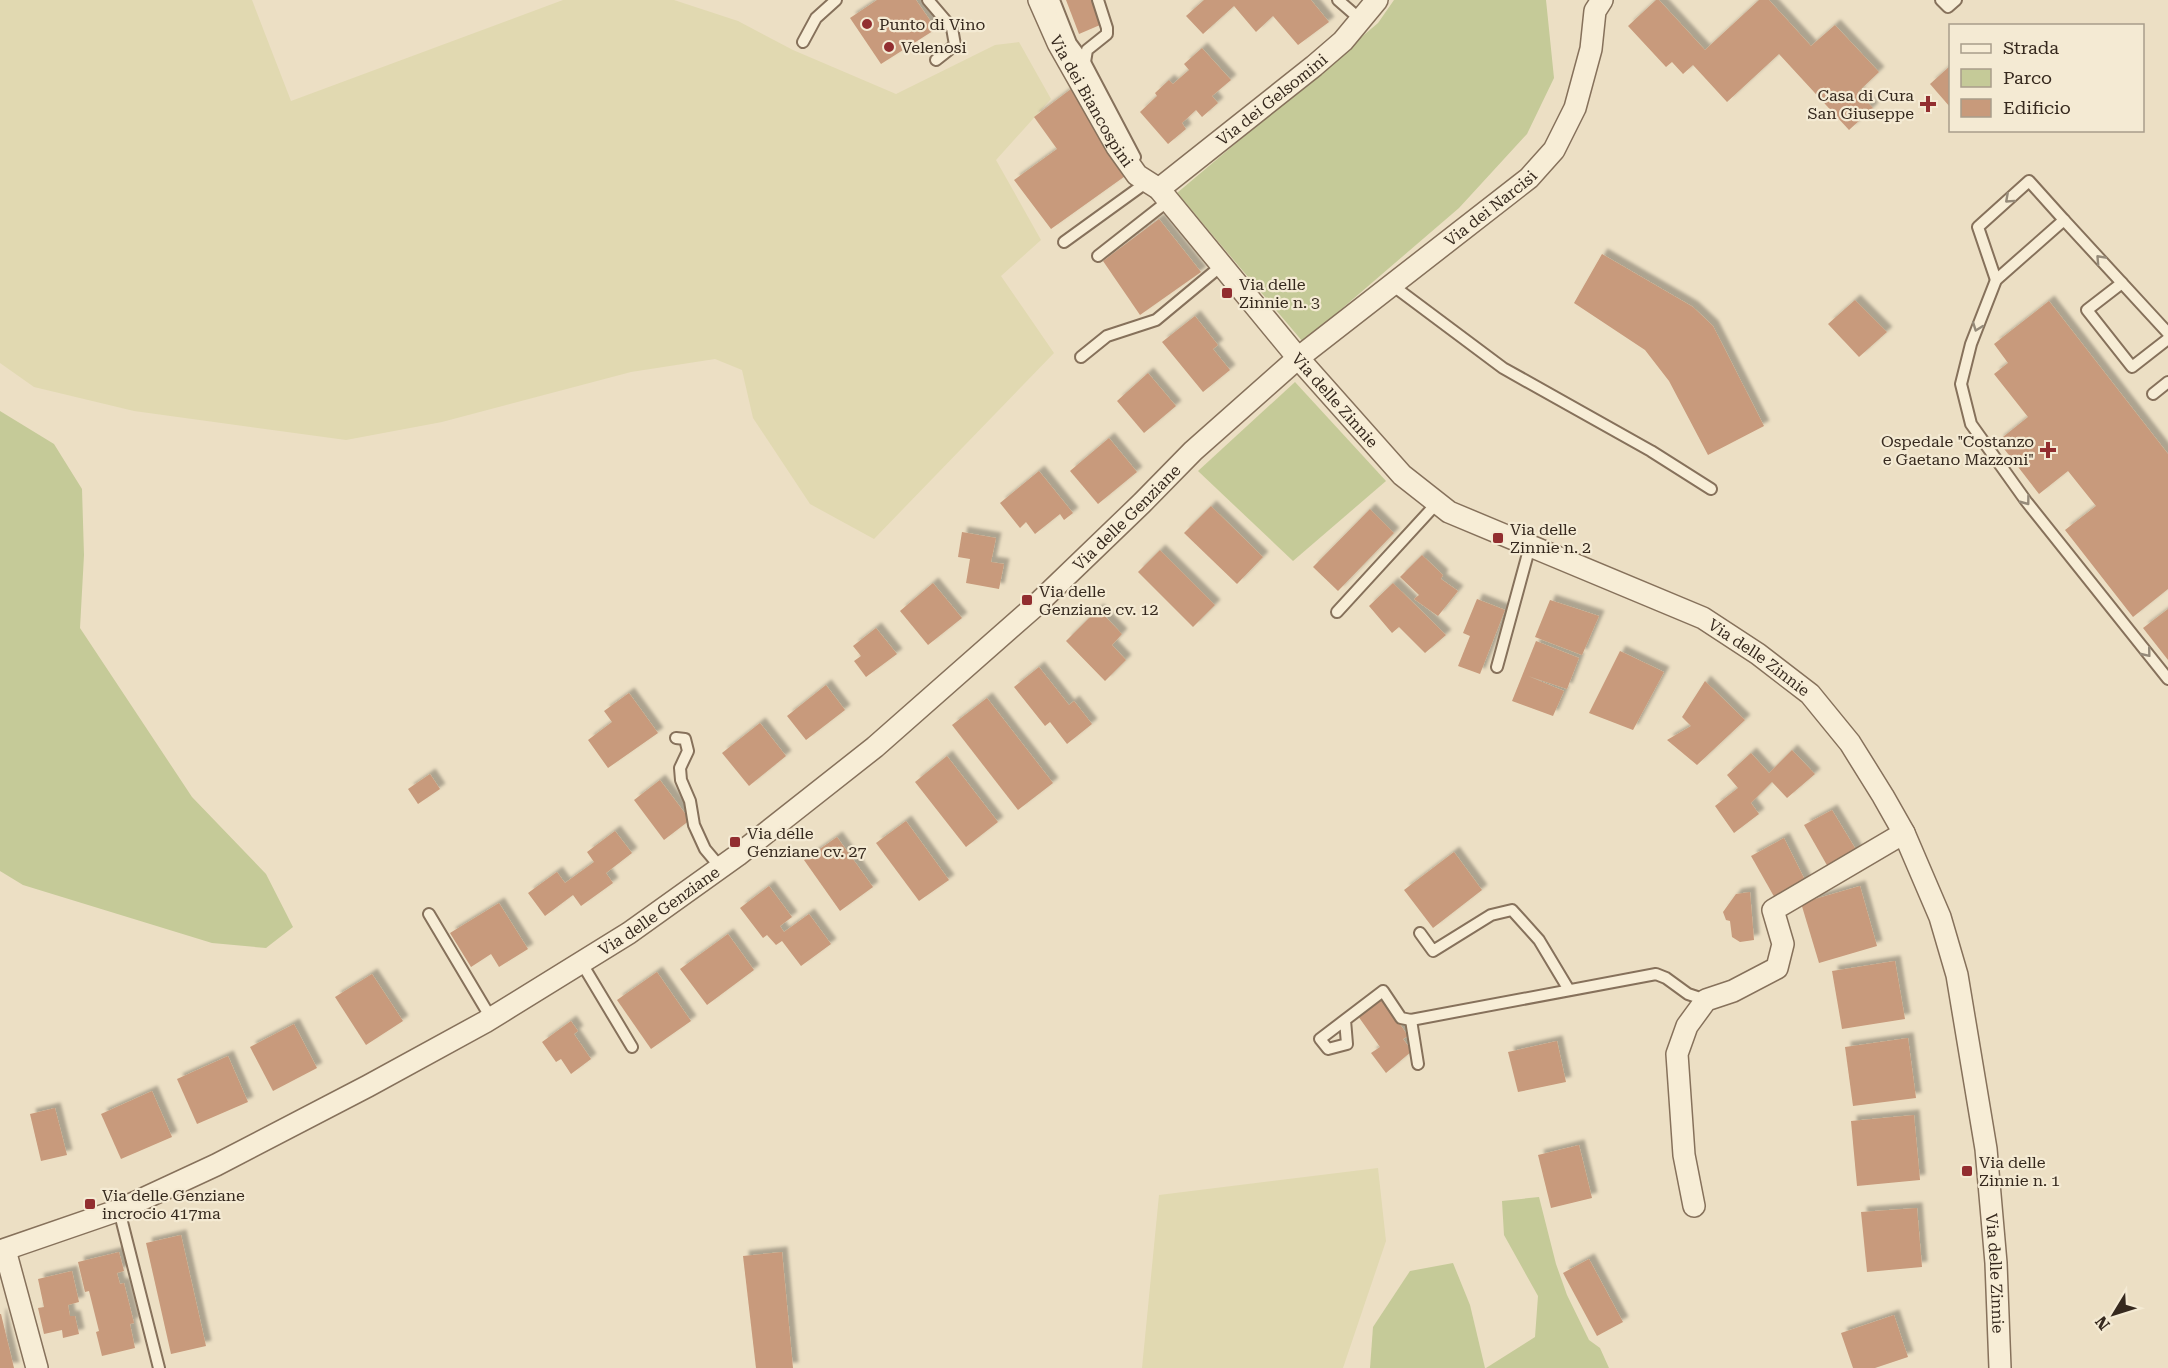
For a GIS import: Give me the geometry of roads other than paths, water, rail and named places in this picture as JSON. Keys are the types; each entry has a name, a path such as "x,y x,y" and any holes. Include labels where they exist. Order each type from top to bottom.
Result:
{"street":[{"name":"Via dei Biancospini","path":"1039,0 1058,43 1117,147 1153,187"},
{"name":"Via dei Gelsomini","path":"1153,187 1314,66 1343,41 1377,0"},
{"name":"Via dei Narcisi","path":"1298,358 1529,178 1554,150 1575,108 1591,49 1596,4"},
{"name":"Via delle Zinnie","path":"1153,187 1298,358 1402,475 1437,503 1449,512 1703,618 1810,694 1850,744 1904,833 1940,917 1957,975 1986,1149 1996,1263 2000,1368"},
{"name":"Via delle Genziane","path":"37,1368 2,1250 118,1210 226,1160 368,1086 491,1018 629,933 721,868 875,747 1034,607 1142,503 1192,451 1298,358"},
{"path":"1694,1206 1684,1155 1677,1054 1687,1026 1706,1000 1733,991 1777,968 1783,944 1773,910 1904,833"}],"lane":[{"path":"803,42 816,18 836,0"},
{"path":"928,0 952,27 955,45 936,60"},
{"path":"1054,0 1071,43 1085,62 1153,187"},
{"path":"1085,62 1087,50 1107,34 1098,0"},
{"path":"1338,0 1361,20"},
{"path":"1941,0 1948,7 1956,0"},
{"path":"1996,280 1977,227 2029,181 2168,333"},
{"path":"1064,242 1153,187"},
{"path":"1098,256 1153,187"},
{"path":"2064,220 1996,280 1971,344 1961,384 1971,424 2026,501 2168,679"},
{"path":"1081,357 1107,336 1156,320 1221,266"},
{"path":"2122,283 2087,310 2132,367 2168,339"},
{"path":"1392,285 1503,368 1651,451 1711,489"},
{"path":"2153,394 2168,382"},
{"path":"1336,612 1437,503"},
{"path":"1497,667 1530,546"},
{"path":"676,738 685,739 688,751 680,768 681,780 690,801 694,825 705,849 721,868"},
{"path":"1420,933 1433,951 1491,915 1512,910 1539,940 1569,990"},
{"path":"429,914 491,1018"},
{"path":"581,962 632,1047"},
{"path":"1345,1020 1383,991 1401,1018 1412,1020 1656,974 1666,978 1688,994 1706,1000"},
{"path":"1412,1020 1418,1064"},
{"path":"118,1210 159,1368"}],"place":[{"name":"Punto di Vino","path":"867,24"},
{"name":"Velenosi","path":"889,47"},
{"name":"Casa di Cura San Giuseppe","path":"1928,104"},
{"name":"Via delle Zinnie n. 3","path":"1227,293"},
{"name":"Ospedale \"Costanzo e Gaetano Mazzoni\"","path":"2048,450"},
{"name":"Via delle Zinnie n. 2","path":"1498,538"},
{"name":"Via delle Genziane cv. 12","path":"1027,600"},
{"name":"Via delle Genziane cv. 27","path":"735,842"},
{"name":"Via delle Zinnie n. 1","path":"1967,1171"},
{"name":"Via delle Genziane incrocio 417ma","path":"90,1204"}]}
